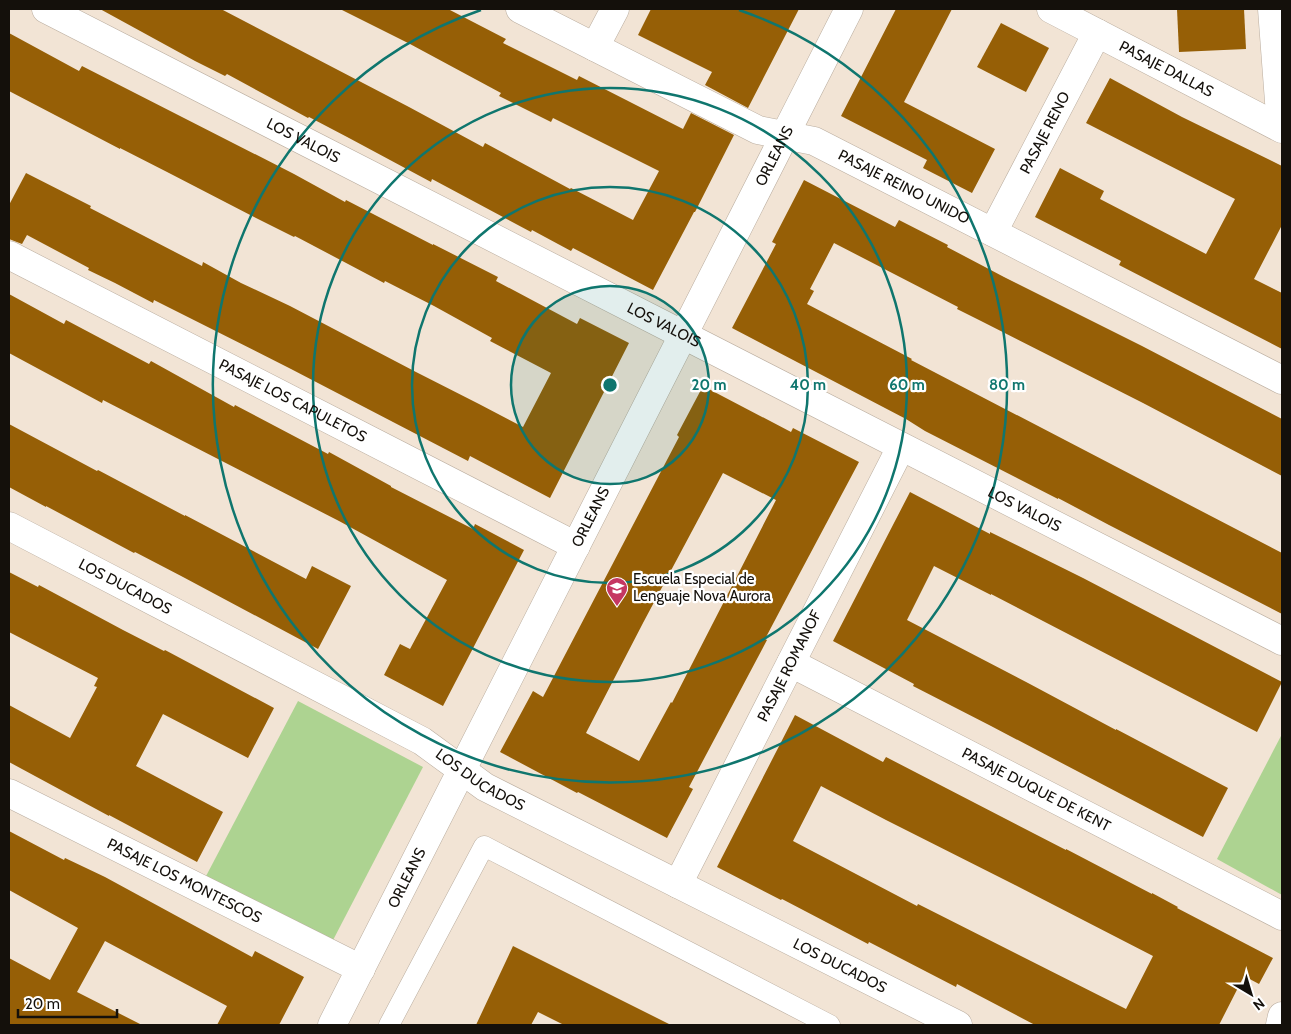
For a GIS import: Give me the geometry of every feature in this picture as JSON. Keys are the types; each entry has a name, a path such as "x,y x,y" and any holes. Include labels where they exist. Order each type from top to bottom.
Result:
{"street":[{"name":"LOS VALOIS","path":"46,9 1282,641"},
{"name":"PASAJE REINO UNIDO","path":"520,9 758,130 814,142 1282,380"},
{"path":"595,47 615,9"},
{"name":"ORLEANS","path":"332,1025 849,9"},
{"name":"PASAJE DALLAS","path":"1051,9 1282,128"},
{"path":"1272,9 1282,128"},
{"name":"PASAJE RENO","path":"993,232 1097,33"},
{"name":"PASAJE LOS CAPULETOS","path":"9,255 576,546"},
{"name":"PASAJE ROMANOF","path":"678,884 902,447"},
{"name":"LOS DUCADOS","path":"9,526 422,741 486,787 678,884 929,1019 958,1025"},
{"name":"PASAJE DUQUE DE KENT","path":"791,663 1282,916"},
{"name":"PASAJE LOS MONTESCOS","path":"9,793 361,969"},
{"path":"1280,1025 1282,1016"}],"lane":[{"path":"389,1025 484,846 830,1025"}],"green space":[{"path":"298,701 423,767 331,944 205,878"},
{"path":"1282,734 1282,895 1217,859"}],"building":[{"path":"100,9 221,9 483,147 485,143 570,189 633,220 659,171 553,118 551,122 499,96 501,93 340,9 448,9 506,39 503,43 577,80 579,76 683,129 691,113 734,135 653,290 573,248 571,251 532,230 531,232 432,179 431,182 227,74 225,76 195,61"},
{"path":"651,9 799,9 748,108 705,85 712,72 638,35"},
{"path":"896,9 952,9 904,102 995,149 972,193 923,168 927,160 841,116"},
{"path":"1177,9 1244,9 1246,49 1179,52"},
{"path":"1001,23 1049,48 1026,92 977,67"},
{"path":"9,33 79,71 82,66 345,202 346,200 498,277 496,281 577,324 580,318 629,343 550,498 470,456 468,461 154,300 153,303 88,270 89,268 27,235 22,244 9,239 9,205 26,173 202,266 203,262 523,427 551,373 490,341 492,338 434,306 385,281 384,283 9,91"},
{"path":"1110,78 1182,117 1282,166 1282,225 1254,279 1282,293 1282,349 1119,265 1121,261 1035,217 1060,168 1104,191 1100,199 1206,254 1235,199 1086,123"},
{"path":"804,180 895,227 899,220 1004,277 1282,419 1282,476 957,309 958,307 834,243 810,289 814,291 807,304 1282,553 1282,614 925,431 906,419 732,328 776,244 772,242"},
{"path":"9,294 64,324 66,320 149,364 151,361 234,407 235,405 328,454 329,452 391,487 473,529 475,524 524,550 443,706 384,675 400,644 410,649 447,580 339,521 103,400 102,403 9,353"},
{"path":"703,386 791,432 793,428 859,462 689,787 693,789 667,838 500,752 533,691 543,697 679,437 677,435","holes":["723,473 776,500 672,703 639,761 586,733"]},
{"path":"9,424 306,579 312,566 351,586 318,649 9,487"},
{"path":"910,492 990,534 990,532 1083,578 1282,682 1257,732 934,566 907,620 1228,788 1203,837 913,686 914,684 833,641"},
{"path":"9,572 38,587 39,585 274,708 248,758 163,714 136,766 223,812 197,862 9,762 9,705 70,738 97,687 94,686 98,678 9,632"},
{"path":"795,715 883,762 886,757 1152,893 1273,958 1259,984 1244,976 1219,1025 1035,1025 957,984 956,987 717,867","holes":["821,786 1153,956 1126,1009 918,904 917,906 793,841"]},
{"path":"9,831 64,860 65,858 105,877 252,957 255,951 304,977 279,1025 217,1025 227,1006 105,941 77,992 142,1025 9,1025 9,958 50,980 78,928 9,890"},
{"path":"513,946 671,1025 564,1025 538,1012 531,1025 476,1025"}],"place":[{"name":"Escuela Especial de Lenguaje Nova Aurora","path":"617,607"}]}
